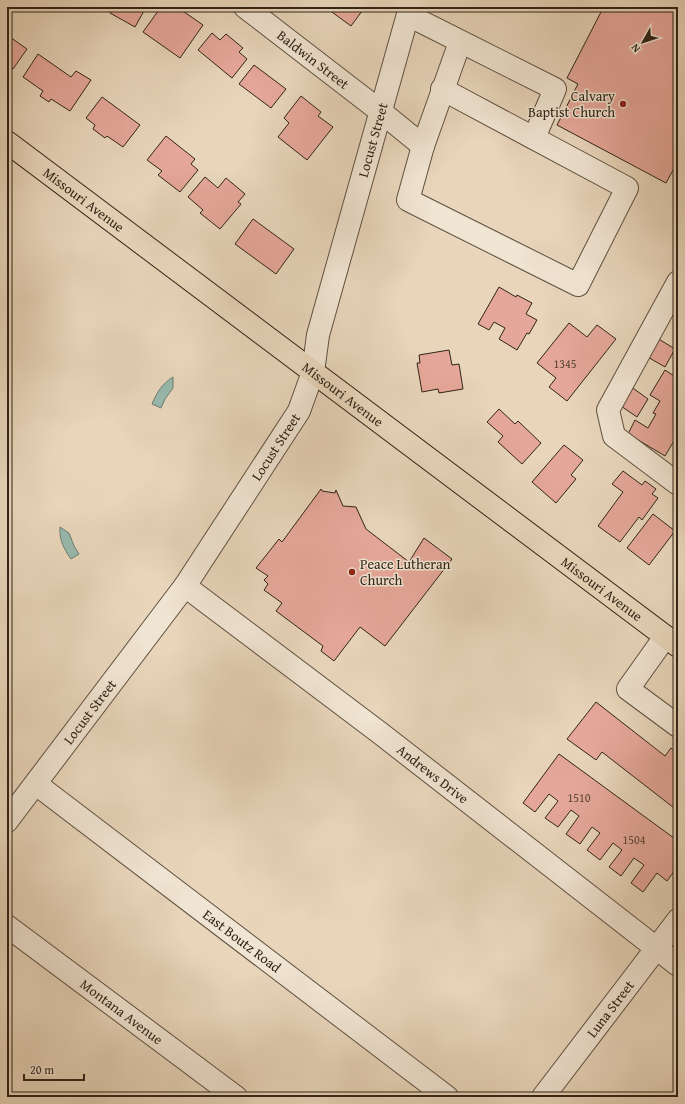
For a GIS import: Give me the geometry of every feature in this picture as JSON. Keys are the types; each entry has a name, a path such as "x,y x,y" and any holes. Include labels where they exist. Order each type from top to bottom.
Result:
{"main road":[{"name":"Missouri Avenue","path":"7,142 672,642"}],"street":[{"name":"Baldwin Street","path":"245,7 423,146"},
{"name":"Locust Street","path":"7,821 185,586 300,411 313,372 318,335 409,11"},
{"path":"409,11 460,42 555,89 534,138"},
{"path":"442,89 627,188 578,284 408,200 423,146 442,89 460,42"},
{"path":"678,282 608,410 614,436 678,484"},
{"name":"Andrews Drive","path":"185,586 380,733 678,965"},
{"path":"672,642 628,689 678,726"},
{"name":"East Boutz Road","path":"36,784 447,1097"},
{"name":"Luna Street","path":"543,1097 678,920"},
{"name":"Montana Avenue","path":"7,926 236,1097"}],"water":[{"path":"173,377 173,388 165,399 161,408 152,404 160,389"},
{"path":"60,527 69,533 79,554 71,559 62,544"}],"building":[{"path":"113,7 142,7 145,9 135,27 110,13"},
{"path":"161,7 177,7 203,25 180,58 143,32"},
{"path":"325,7 365,7 351,26"},
{"name":"Calvary Baptist Church","path":"592,7 678,7 678,161 666,183 557,125 578,84 567,78 601,12"},
{"path":"212,33 220,40 226,34 243,48 239,52 247,59 232,78 198,50"},
{"path":"7,35 27,49 13,69 7,65"},
{"path":"38,54 71,77 76,71 91,80 70,111 51,99 49,102 40,96 43,91 23,77"},
{"path":"254,65 286,89 271,108 239,84"},
{"path":"301,96 321,112 318,116 333,127 307,160 278,137 289,123 284,118"},
{"path":"102,97 140,125 123,147 107,136 105,138 93,129 95,125 86,118"},
{"path":"166,136 195,159 191,164 198,170 180,192 158,175 162,171 147,160"},
{"path":"205,177 218,188 226,178 245,194 238,202 241,204 220,229 200,213 203,210 188,197"},
{"path":"253,219 294,249 276,274 235,244"},
{"path":"499,287 516,297 517,295 532,303 526,314 537,320 517,350 499,339 505,328 494,322 489,330 478,324"},
{"path":"569,323 587,337 597,325 616,339 567,401 549,387 556,378 537,363"},
{"path":"657,338 675,349 665,367 646,356"},
{"path":"449,350 452,365 459,364 463,389 439,393 438,389 422,392 417,363 420,363 419,355"},
{"path":"678,369 678,434 665,456 628,434 635,420 648,428 656,414 653,413 660,401 650,395 665,370 674,376"},
{"path":"630,386 648,399 637,417 618,404"},
{"path":"499,409 515,424 518,421 541,443 522,464 498,442 503,436 487,422"},
{"path":"564,445 583,460 571,475 576,479 556,503 532,482"},
{"path":"623,471 642,485 645,481 656,489 652,494 658,498 642,520 639,517 620,542 598,526 623,492 612,484"},
{"name":"Peace Lutheran Church","path":"321,489 322,491 335,493 336,490 343,506 356,507 366,529 409,562 424,538 452,559 385,646 360,627 334,661 321,651 323,646 276,611 282,603 264,590 268,584 264,580 268,576 256,568 279,539 282,542"},
{"path":"653,514 675,531 649,565 627,548"},
{"path":"596,702 665,756 671,748 678,754 678,811 602,752 596,760 567,739"},
{"path":"559,754 678,841 678,866 667,881 657,873 643,892 631,883 644,865 634,858 621,876 609,867 622,850 613,843 600,860 587,850 600,833 592,827 580,844 566,834 579,816 571,810 558,827 545,818 558,801 549,794 535,812 523,803"}],"place":[{"name":"Calvary Baptist Church","path":"623,104"},
{"name":"Peace Lutheran Church","path":"352,572"}]}
